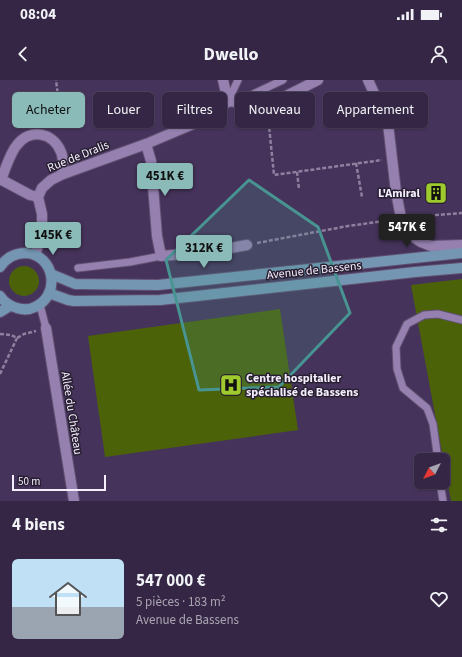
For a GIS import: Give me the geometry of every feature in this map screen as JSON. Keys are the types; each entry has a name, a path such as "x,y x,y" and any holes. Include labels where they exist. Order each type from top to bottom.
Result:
{"main road":[{"name":"Avenue de Bassens","path":"51,274 75,284 158,284 462,253"},
{"path":"0,254 35,255 48,266 52,284 50,293 45,300 40,305 32,308 20,309 10,306 0,296"},
{"path":"0,267 9,258 16,254"},
{"name":"Avenue de Bassens","path":"50,293 74,301 160,300 462,268"},
{"path":"0,312 10,306"}],"street":[{"path":"223,80 228,101 235,102"},
{"path":"294,92 318,80"},
{"path":"368,80 388,124 401,218 406,229 415,238 431,246 462,245"},
{"name":"Rue de Dralis","path":"38,196 42,188 51,180 63,174 146,144 205,119 218,111 228,101"},
{"path":"35,255 42,234 42,214 38,196 30,195 1,180 16,146 26,136 36,133 45,135 55,141 62,153 63,174"},
{"path":"146,144 151,161 157,236 161,256 209,252 247,245"},
{"name":"Allée du Château","path":"46,328 54,385 74,501"}],"lane":[{"path":"228,101 238,80"},
{"path":"228,101 252,95 283,80"},
{"path":"78,268 130,262 161,256"},
{"path":"40,305 46,328"},
{"path":"437,453 433,424 427,408 403,388 397,369 396,347 407,324 424,315 438,314 462,320"},
{"path":"441,489 443,501"}],"path":[{"path":"45,135 59,104 56,80"},
{"path":"269,128 274,175 392,158"},
{"path":"356,163 362,197"},
{"path":"297,172 299,187"},
{"path":"247,245 348,226 421,215 462,213"},
{"path":"0,374 17,338 24,334 46,328"},
{"path":"0,334 11,335 17,338"}],"highlighted area":[{"path":"249,180 318,227 350,313 279,387 199,390 166,260"}],"green space":[{"path":"24,266 35,270 39,281 35,292 24,296 13,292 9,281 13,270"},
{"path":"462,279 462,501 451,501 449,489 450,489 450,453 442,453 411,285"},
{"path":"280,309 298,430 105,457 88,336"}],"place":[{"name":"L'Amiral","path":"436,193"},
{"name":"Centre hospitalier spécialisé de Bassens","path":"231,385"}]}
